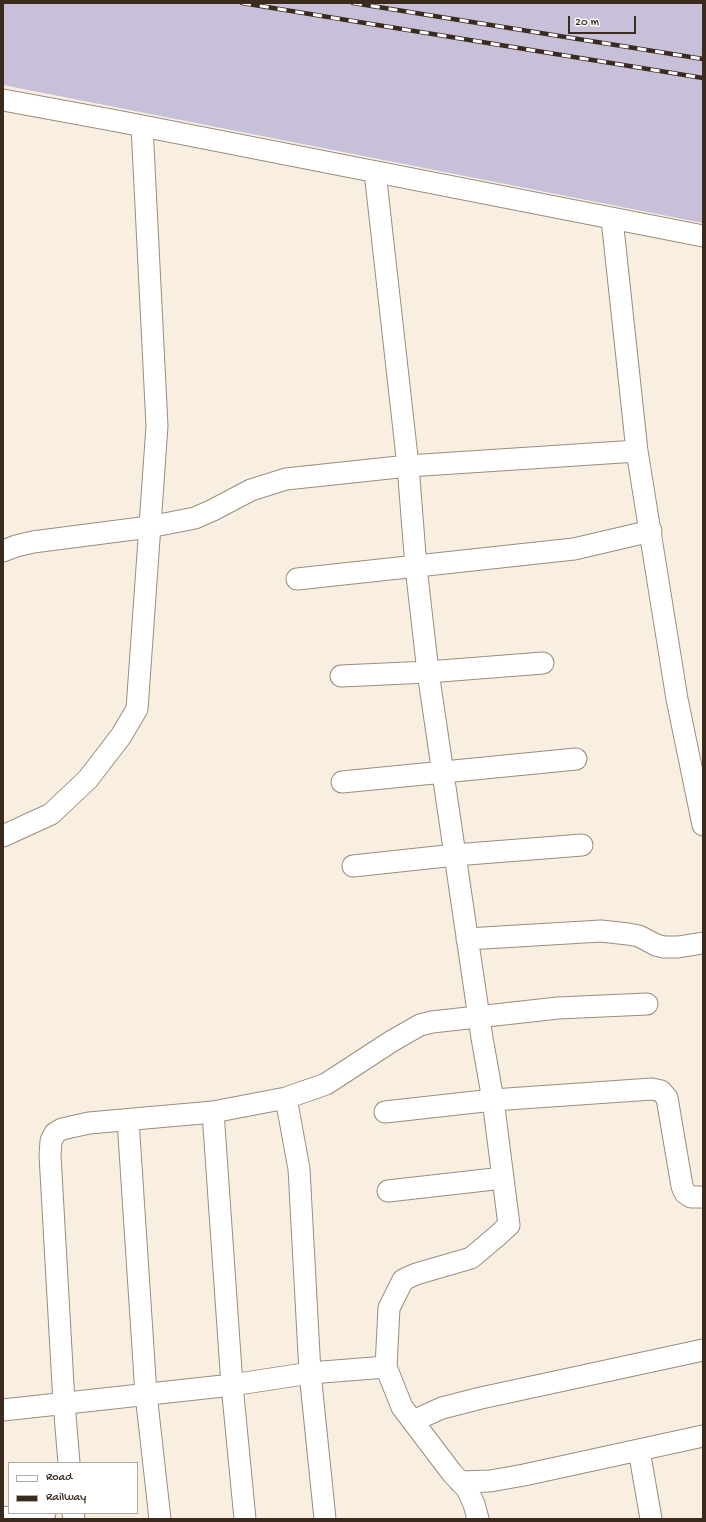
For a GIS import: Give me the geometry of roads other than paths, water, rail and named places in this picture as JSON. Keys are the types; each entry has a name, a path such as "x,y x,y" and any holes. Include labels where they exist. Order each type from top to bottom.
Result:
{"street":[{"path":"3,100 703,236"},
{"path":"3,836 51,814 82,784 121,736 137,709 157,426 142,126"},
{"path":"375,172 408,466 416,566 428,672 478,1016 493,1100 509,1225 471,1258 416,1274 403,1280 389,1308 386,1367 402,1407 452,1473 467,1489 474,1504 478,1519"},
{"path":"612,219 637,451 677,699 703,825"},
{"path":"3,551 33,542 149,528 194,518 251,490 286,479 408,466 637,451"},
{"path":"297,579 574,549 651,531"},
{"path":"341,676 428,672 543,663"},
{"path":"342,782 576,759"},
{"path":"353,866 455,855 582,845"},
{"path":"467,939 601,931 628,934 646,939 656,945 678,947 703,944"},
{"path":"69,1462 64,1403 50,1154 51,1141 55,1133 62,1129 89,1123 213,1112 286,1098 326,1084 392,1041 420,1025 432,1022 558,1008 647,1004"},
{"path":"385,1112 493,1100 652,1089 661,1091 667,1098 682,1186 685,1193 691,1197 703,1196"},
{"path":"286,1098 299,1168 310,1373 325,1519"},
{"path":"213,1112 232,1385 245,1519"},
{"path":"128,1120 146,1394 160,1519"},
{"path":"388,1191 503,1178"},
{"path":"412,1421 442,1408 481,1398 703,1350"},
{"path":"3,1410 232,1385 310,1373 386,1367"},
{"path":"460,1482 490,1481 524,1475 703,1436"},
{"path":"639,1450 650,1519"},
{"path":"3,1518 36,1514"}],"railway":[{"path":"242,3 703,78"},
{"path":"353,3 703,59"}]}
